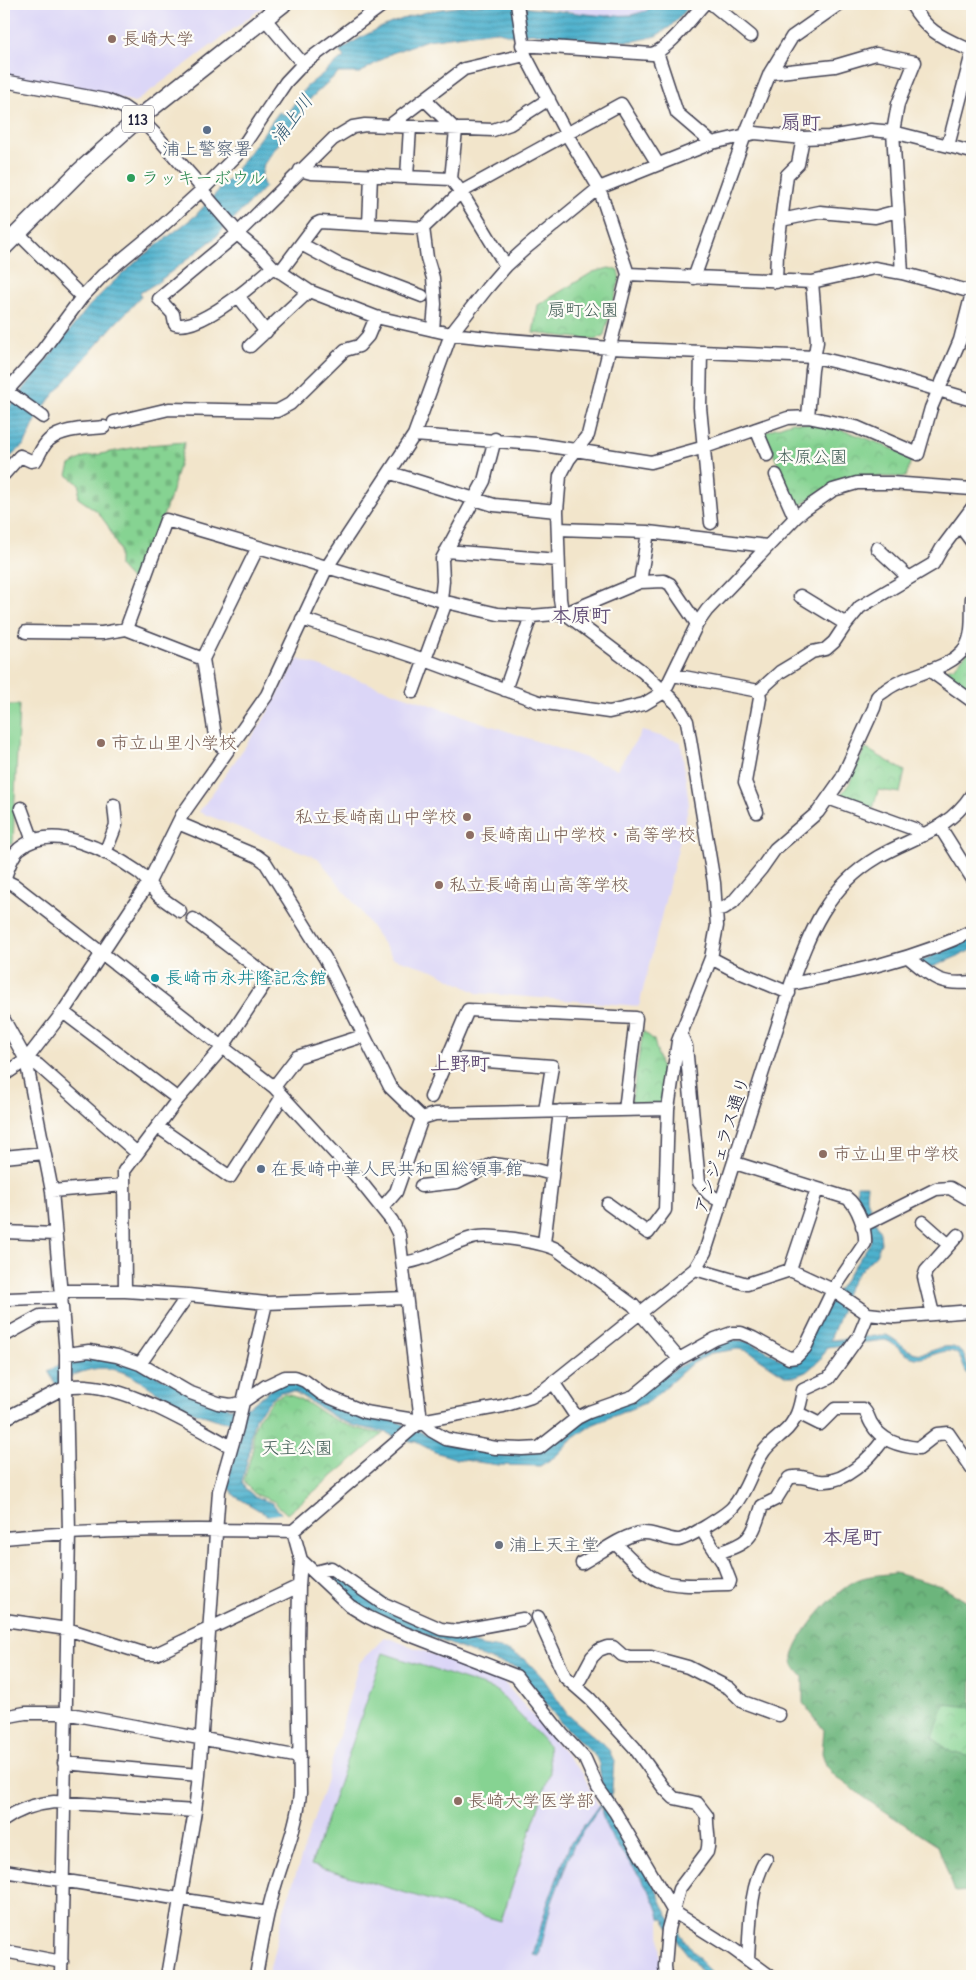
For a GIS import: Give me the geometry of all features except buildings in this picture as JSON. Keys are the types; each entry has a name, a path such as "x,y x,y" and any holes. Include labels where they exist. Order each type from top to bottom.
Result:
{"main road":[{"name":"113","path":"9,240 80,171 139,118 283,4"}],"street":[{"path":"42,417 5,392 39,355 82,297 104,274 205,193 237,155 286,82 303,64 384,4"},
{"path":"516,4 523,47 566,133 599,188 628,274 588,435 575,451 560,476 557,511 562,611 643,672 676,704 687,721 714,883 716,909 717,926 711,958 678,1041 668,1109 664,1210 648,1233 608,1204"},
{"path":"389,126 464,69 523,47 652,54 669,42 704,4"},
{"path":"712,4 751,36"},
{"path":"694,278 744,135 770,73 792,37 839,4"},
{"path":"911,4 927,34 940,37 972,52 948,146"},
{"path":"264,18 303,64"},
{"path":"657,52 677,113 712,143"},
{"path":"770,73 835,66 876,54 916,59 898,104 893,132 902,273"},
{"path":"4,81 106,100 124,107 139,118 235,230 276,270 309,291 376,317 452,334 497,339 610,348 815,357 878,372 972,400"},
{"path":"549,99 510,124 493,130 389,126 353,127 333,139 160,299 173,314 175,324 181,326 206,317 276,270 301,244 316,224 320,222 423,228 461,192 621,104 658,164"},
{"path":"425,100 456,130"},
{"path":"407,177 410,127"},
{"path":"456,130 451,179 461,192 506,266"},
{"path":"4,1075 26,1060 63,1012 149,882 178,823 267,695 327,567 391,473 414,435 452,334 506,266 527,246 599,188 712,143 744,135 755,133 803,138 829,137 871,130 893,132 972,152"},
{"path":"776,282 781,220 788,175 798,164 803,138"},
{"path":"300,170 311,173 451,179"},
{"path":"369,225 371,176"},
{"path":"781,220 820,212 875,216 898,211"},
{"path":"423,228 427,258 433,278 435,304 433,330"},
{"path":"9,240 82,297"},
{"path":"301,244 338,264 422,296"},
{"path":"414,435 495,439 651,462 705,447 788,418 808,417 856,427 918,454 938,390 960,340 972,292 902,273 874,268 812,282 776,282 628,274"},
{"path":"808,417 812,370 817,342 812,282"},
{"path":"250,346 309,291"},
{"path":"238,297 266,332"},
{"path":"4,474 20,456 30,461 36,460 44,446 52,438 63,433 169,409 277,411 290,404 344,350 359,346 368,336 376,317"},
{"path":"701,352 700,407 712,523"},
{"path":"756,429 767,455"},
{"path":"413,692 443,601 442,559 484,481 495,439"},
{"path":"391,473 494,505 557,511"},
{"path":"776,475 795,518"},
{"path":"302,619 425,660 539,702 609,712 644,704 664,692 697,624 707,610 795,518 833,490 857,483 911,483 972,489"},
{"path":"673,675 760,691 788,668 812,652 826,649 834,642 860,607 933,564 972,508"},
{"path":"126,629 166,520 443,601 498,614 531,616 566,613 640,582 664,581 670,584 697,624"},
{"path":"960,526 972,542"},
{"path":"558,530 648,532 768,546"},
{"path":"640,582 648,532"},
{"path":"227,751 216,742 202,659 258,546"},
{"path":"877,548 909,578"},
{"path":"446,551 558,560"},
{"path":"800,596 846,624"},
{"path":"716,909 724,908 733,902 775,849 818,812 842,778 878,697 890,687 910,676 953,659 965,647 970,635 972,598"},
{"path":"506,690 531,616"},
{"path":"26,632 102,632 126,629 202,659"},
{"path":"929,670 972,701"},
{"path":"757,812 745,782 760,691"},
{"name":"アンジェラス通り","path":"419,1423 503,1406 531,1397 642,1313 695,1269 705,1252 790,989 805,945 818,918 846,882 878,857 940,827 972,794"},
{"path":"828,798 906,826 924,835"},
{"path":"105,853 116,825 114,805"},
{"path":"21,808 33,841"},
{"path":"178,823 257,856 265,862 325,958 390,1087 422,1118"},
{"path":"940,827 972,878"},
{"path":"180,911 158,895 149,882 139,873 105,853 71,839 51,838 33,841 18,850 4,880 14,885 102,953 278,1092 356,1176 392,1221 399,1235 403,1264 419,1423"},
{"path":"125,1291 124,1171 178,1099 222,1048 269,976 193,920"},
{"path":"711,958 732,969 790,989 908,957 972,931"},
{"path":"908,957 932,976 947,984 972,982"},
{"path":"431,1097 468,1010 636,1018 625,1110"},
{"path":"63,1012 178,1099"},
{"path":"4,1020 26,1060 52,1191 66,1357 69,1532 61,1976"},
{"path":"681,1035 686,1046 699,1182 707,1193 721,1201"},
{"path":"158,1126 230,1177 298,1057 363,1036"},
{"path":"448,1058 552,1066 545,1111"},
{"path":"26,1060 38,1065 137,1153"},
{"path":"422,1118 435,1114 668,1109"},
{"path":"544,1243 560,1111"},
{"path":"382,1208 396,1192 422,1118"},
{"path":"4,1157 44,1153"},
{"path":"735,1163 847,1198 869,1223"},
{"path":"421,1186 457,1182 493,1164 552,1174"},
{"path":"52,1191 124,1185"},
{"path":"66,1357 89,1351 117,1356 140,1364 188,1392 218,1403 231,1405 241,1405 285,1377 295,1377 322,1394 365,1412 419,1423 446,1439 496,1448 539,1448 577,1418 634,1396 678,1359 715,1339 732,1333 741,1334 753,1338 789,1358 796,1357 805,1348 834,1291 865,1243 865,1235 869,1223 936,1189 950,1188 972,1201"},
{"path":"790,1270 817,1189"},
{"path":"924,1222 949,1245"},
{"path":"4,1232 56,1234"},
{"path":"933,1314 924,1277 926,1271 958,1235"},
{"path":"403,1264 419,1261 473,1237 544,1243 556,1249 633,1305 642,1313 678,1359"},
{"path":"695,1269 747,1284 790,1270 834,1291 868,1314 895,1316 972,1311"},
{"path":"8,1299 125,1291 266,1303 406,1298"},
{"path":"140,1364 188,1295"},
{"path":"167,1976 200,1775 219,1491 266,1303"},
{"path":"582,1563 638,1533 657,1534 680,1540 685,1539 732,1509 762,1453 794,1421 798,1413 803,1390 830,1378 859,1336 868,1314"},
{"path":"4,1336 40,1316 63,1315"},
{"path":"553,1382 577,1418"},
{"path":"4,1419 66,1384 78,1385 119,1392 154,1407 230,1446"},
{"path":"798,1413 820,1424 835,1409 863,1409 867,1412 871,1423 884,1439 908,1447 919,1448 937,1434 948,1433 972,1468"},
{"path":"4,1538 69,1532 293,1531 419,1423"},
{"path":"717,1553 740,1546 750,1537 762,1506 776,1499 789,1478 800,1477 822,1482 839,1478 874,1452 884,1439"},
{"path":"616,1544 657,1580 688,1585 729,1584 728,1575 717,1553 700,1529"},
{"path":"256,1976 268,1913 298,1813 300,1757 298,1586 301,1560 293,1531"},
{"path":"301,1560 350,1606 375,1620 516,1676 584,1759 598,1788 615,1812 671,1920 713,1935 770,1976"},
{"path":"315,1572 331,1568 382,1603 441,1629 457,1631 523,1620"},
{"path":"4,1620 66,1629 146,1654 156,1654 298,1586"},
{"path":"538,1617 565,1677 577,1685 634,1747 663,1787 674,1798 697,1803 708,1816 706,1826 710,1845 680,1889 671,1920 665,1966 666,1976"},
{"path":"577,1685 592,1657 599,1650 613,1647 622,1655 652,1657 688,1667 729,1688 743,1702 779,1715"},
{"path":"4,1718 25,1713 65,1713 300,1757"},
{"path":"64,1763 200,1775"},
{"path":"4,1820 18,1811 34,1805 65,1802 195,1811"},
{"path":"748,1959 754,1895 760,1868 766,1859"},
{"path":"4,1871 268,1913"},
{"path":"4,1951 62,1962"}],"shaded area":[{"name":"長崎大学","path":"4,4 267,4 134,103 109,95 4,74"},
{"path":"524,4 660,4 636,16 612,18"},
{"name":"長崎南山中学校・高等学校","path":"298,659 617,769 642,731 681,742 689,804 639,1006 477,993 433,970 393,958 361,912 318,858 199,812 261,724"},
{"name":"長崎大学医学部","path":"385,1637 501,1679 583,1774 606,1822 655,1892 660,1919 661,1976 268,1976 284,1910 327,1779 359,1663"}],"green space":[{"name":"扇町公園","path":"609,268 618,270 620,279 604,335 595,340 533,333 538,305 593,272"},
{"name":"本原公園","path":"792,422 840,430 912,457 906,477 860,478 836,483 824,489 797,509 764,432"},
{"path":"185,442 172,491 138,587 119,566 119,550 108,526 97,511 78,498 80,485 67,475 70,465 84,457 148,445"},
{"path":"972,648 972,694 942,674 944,670 954,667"},
{"path":"4,705 19,705 13,844 4,844"},
{"path":"865,748 905,771 900,793 878,790 873,809 839,797 849,784"},
{"path":"643,1031 654,1040 665,1083 664,1104 631,1103"},
{"name":"天主公園","path":"284,1394 298,1398 343,1423 383,1434 287,1514 273,1501 255,1494 244,1481 253,1448 253,1431 258,1418 275,1398"},
{"path":"895,1573 941,1586 972,1605 972,1891 955,1892 938,1846 876,1806 835,1776 826,1765 822,1753 824,1730 803,1703 803,1677 794,1666 793,1657 801,1637 828,1603 848,1585 857,1580"},
{"path":"383,1653 496,1690 548,1745 550,1772 501,1921 311,1865"},
{"path":"944,1704 972,1707 972,1757 951,1752 933,1738"}],"water":[{"name":"浦上川","path":"512,4 530,8 605,16 631,15 646,11 655,4 692,4 670,27 656,36 635,41 604,42 531,33 514,36 495,31 427,40 392,53 360,73 338,73 312,97 264,164 261,178 265,187 215,238 158,282 140,293 141,297 113,326 49,400 36,420 25,444 4,463 4,414 89,306 139,259 195,216 230,178 279,112 286,115 306,87 344,57 339,51 381,28 401,19 422,13 465,6"},
{"path":"972,938 972,950 928,969 918,962"},
{"path":"857,1185 867,1185 866,1196 880,1233 881,1243 876,1255 856,1275 846,1292 844,1304 830,1340 886,1335 916,1353 945,1347 956,1348 961,1352 972,1372 972,1379 966,1372 958,1355 954,1352 949,1351 916,1358 907,1355 885,1340 827,1347 820,1360 806,1372 796,1376 786,1376 748,1351 738,1349 712,1353 690,1365 650,1401 592,1425 571,1440 556,1456 540,1466 498,1465 457,1459 435,1452 416,1442 400,1439 387,1433 339,1420 295,1392 281,1392 272,1398 255,1418 251,1434 251,1446 242,1482 245,1488 254,1496 272,1503 320,1557 431,1628 482,1646 506,1650 525,1659 543,1678 567,1714 608,1748 614,1761 610,1815 618,1830 650,1876 667,1914 703,1964 715,1976 705,1976 681,1946 664,1919 660,1918 648,1888 610,1833 603,1819 601,1805 574,1844 551,1905 539,1956 533,1955 547,1905 570,1844 602,1801 599,1764 596,1757 560,1722 518,1668 496,1662 388,1620 357,1604 272,1518 235,1496 227,1486 243,1421 224,1422 192,1412 123,1372 109,1369 94,1369 77,1374 56,1385 48,1371 75,1356 101,1356 124,1361 229,1408 250,1406 280,1382 298,1385 316,1394 398,1422 428,1435 533,1452 563,1432 725,1341 734,1340 750,1343 788,1364 870,1243 871,1236 857,1197"}],"pier":[{"path":"285,1513 338,1572 324,1575 266,1516"}],"place":[{"name":"長崎大学","path":"112,39"},
{"name":"浦上警察署","path":"207,130"},
{"name":"ラッキーボウル","path":"131,178"},
{"name":"市立山里小学校","path":"101,743"},
{"name":"私立長崎南山中学校","path":"467,817"},
{"name":"長崎南山中学校・高等学校","path":"470,835"},
{"name":"私立長崎南山高等学校","path":"439,885"},
{"name":"長崎市永井隆記念館","path":"155,978"},
{"name":"市立山里中学校","path":"823,1154"},
{"name":"在長崎中華人民共和国総領事館","path":"261,1169"},
{"name":"浦上天主堂","path":"499,1545"},
{"name":"長崎大学医学部","path":"458,1801"}],"district":[{"name":"扇町","path":"801,122"},
{"name":"本原町","path":"581,615"},
{"name":"上野町","path":"460,1063"},
{"name":"本尾町","path":"852,1537"}]}
